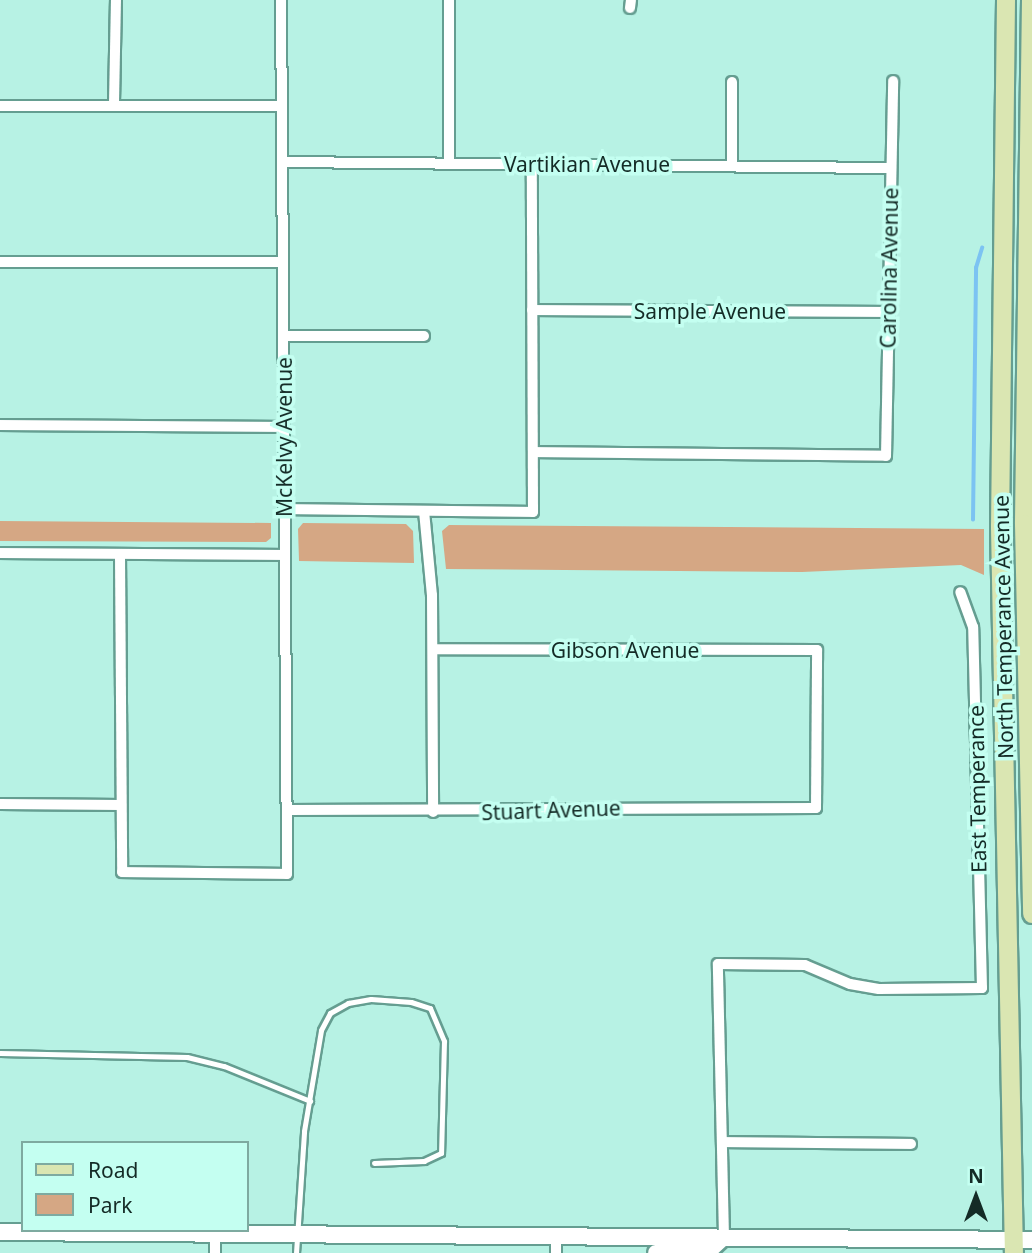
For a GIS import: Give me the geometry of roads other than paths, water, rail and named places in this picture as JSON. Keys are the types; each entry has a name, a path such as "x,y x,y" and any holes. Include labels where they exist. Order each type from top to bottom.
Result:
{"main road":[{"name":"North Temperance Avenue","path":"1006,0 1000,527 1014,1247"},
{"name":"North Temperance Avenue","path":"1031,0 1024,524 1032,914"},
{"path":"0,1232 724,1237 1014,1247 1032,1240"},
{"path":"656,1253 712,1248 724,1237"}],"street":[{"path":"114,103 116,0"},
{"name":"McKelvy Avenue","path":"121,805 122,872 287,874 281,0"},
{"path":"449,0 449,163"},
{"name":"Carolina Avenue","path":"533,452 886,456 893,81"},
{"path":"732,82 732,165"},
{"path":"0,106 114,103 282,106"},
{"name":"Vartikian Avenue","path":"282,162 891,168"},
{"path":"284,509 533,512 532,163"},
{"path":"0,262 283,262"},
{"name":"Sample Avenue","path":"532,310 888,312"},
{"path":"283,335 424,336"},
{"path":"0,425 284,427"},
{"path":"424,511 433,649 433,812"},
{"path":"0,554 284,555"},
{"path":"0,804 121,805 120,556"},
{"name":"East Temperance","path":"722,1142 718,964 806,965 850,984 878,989 982,988 973,627 960,592"},
{"name":"Gibson Avenue","path":"433,649 817,650 816,808"},
{"name":"Stuart Avenue","path":"286,810 433,812 590,807 816,808"},
{"path":"724,1237 722,1142 911,1144"},
{"path":"215,1234 215,1253"},
{"path":"556,1236 556,1253"}],"lane":[{"path":"296,1253 310,1101 321,1030 330,1013 348,1003 371,999 430,1008 444,1041 441,1153 424,1161 374,1163"},
{"path":"0,1053 187,1057 224,1066 310,1101"}],"waterway":[{"path":"973,520 976,268 982,248"}]}
